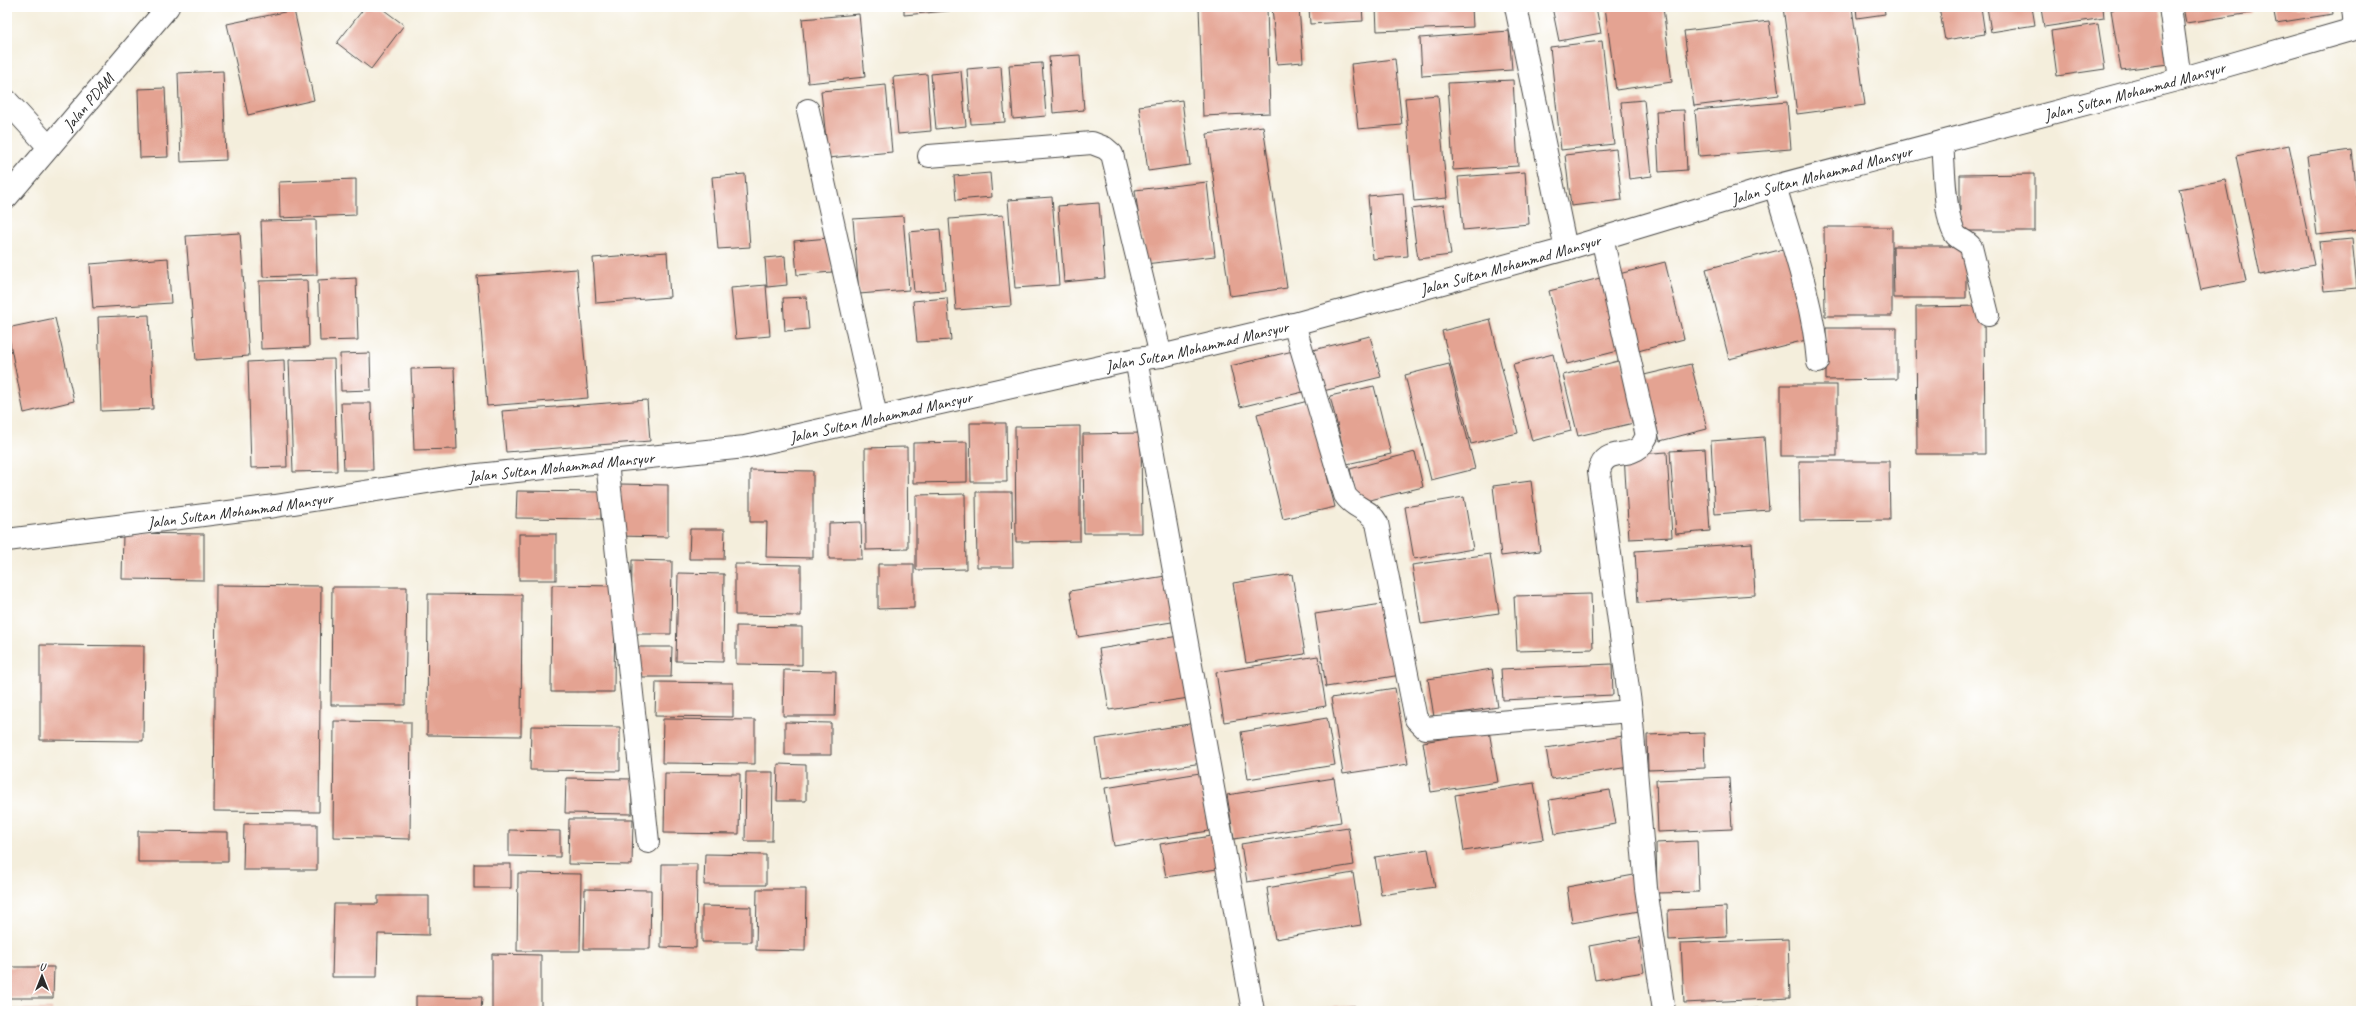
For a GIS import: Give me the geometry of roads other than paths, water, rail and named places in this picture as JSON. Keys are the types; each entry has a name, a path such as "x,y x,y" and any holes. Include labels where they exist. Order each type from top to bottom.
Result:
{"street":[{"name":"Jalan PDAM","path":"7,197 168,7"},
{"path":"1516,7 1566,249"},
{"path":"2170,7 2180,78"},
{"path":"2353,7 2358,27"},
{"name":"Jalan Sultan Mohammad Mansyur","path":"7,540 275,506 459,477 745,447 876,416 1136,359 1161,356 1294,324 1566,249 1775,186 2180,78 2358,27"},
{"path":"7,101 49,147"},
{"path":"808,110 876,416"},
{"path":"1942,142 1948,211 1953,231 1958,238 1968,242 1971,247 1988,315"},
{"path":"929,156 1092,143 1105,148 1112,154 1161,356"},
{"path":"1775,186 1807,287 1815,327 1818,362"},
{"path":"1602,238 1647,436 1639,447 1608,457 1601,463 1599,472 1631,711 1646,888 1664,1011"},
{"path":"1294,324 1345,495 1350,502 1372,514 1377,523 1416,720 1421,726 1425,728 1631,711"},
{"path":"1136,359 1253,1011"},
{"path":"615,461 648,842"}]}
